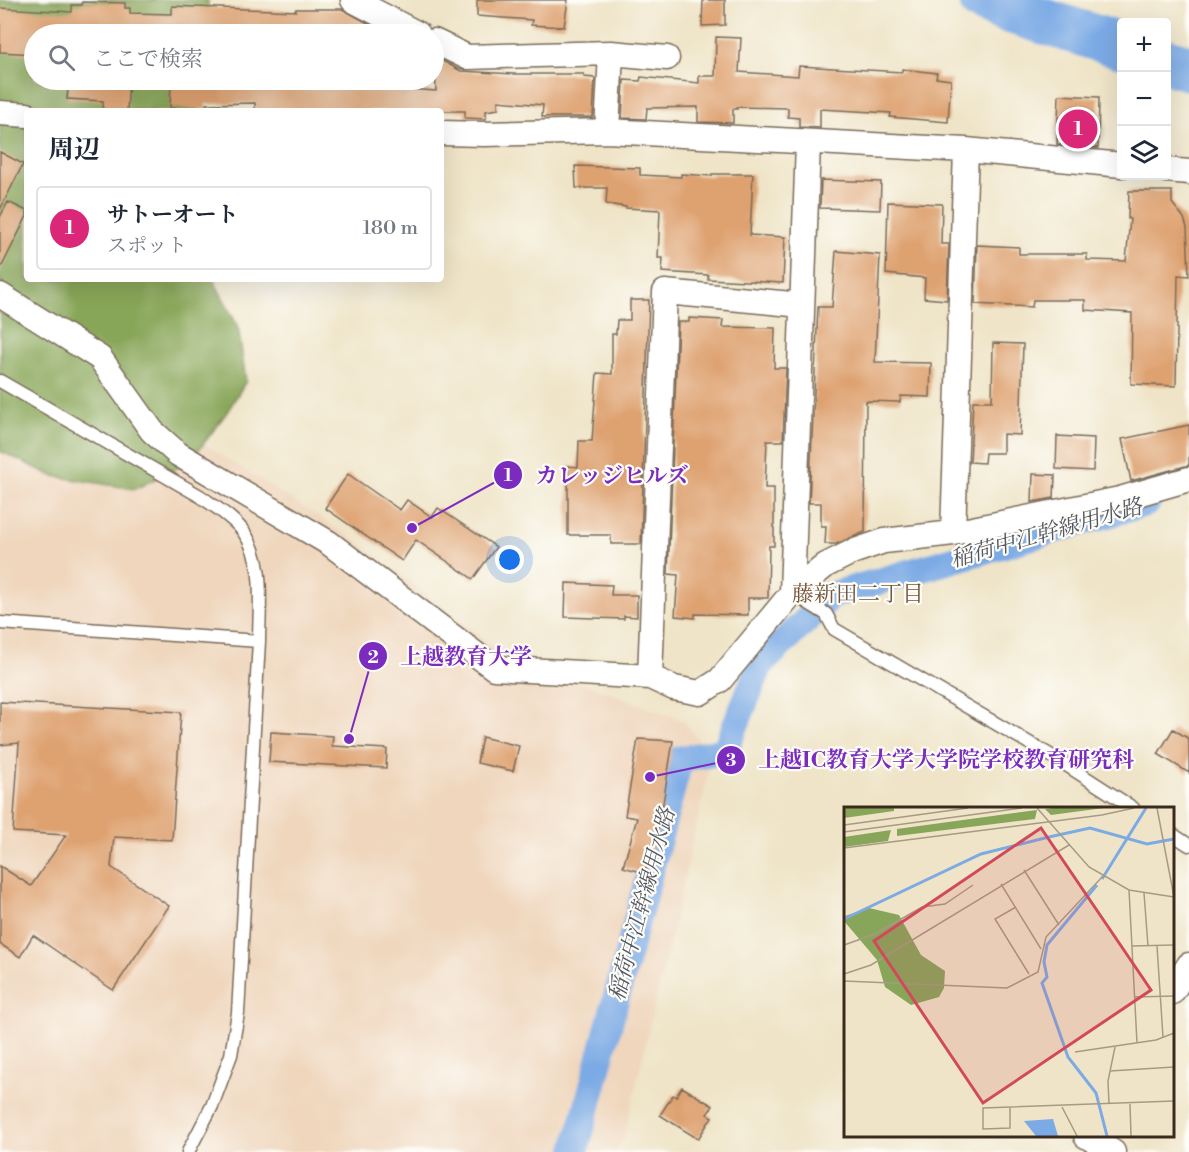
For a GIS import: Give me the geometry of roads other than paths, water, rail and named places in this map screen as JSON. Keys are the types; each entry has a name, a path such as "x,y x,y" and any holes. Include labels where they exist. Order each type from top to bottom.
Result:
{"street":[{"path":"353,0 399,24"},
{"path":"444,46 467,57 611,53 667,58"},
{"path":"607,131 611,53"},
{"path":"0,113 24,115"},
{"path":"444,133 607,131 966,150 1117,165"},
{"path":"792,593 808,142"},
{"path":"953,533 966,150"},
{"path":"1171,170 1189,172"},
{"path":"650,677 665,292 802,305"},
{"path":"0,295 100,358 152,431 178,454 329,543 494,668 650,677 674,688 700,693 720,680 792,593 826,565 852,552 884,541 953,533 1120,499 1189,479"},
{"path":"1174,990 1189,965"},
{"path":"1076,1152 1085,1137"},
{"path":"1088,1137 1113,1152"}],"lane":[{"path":"0,381 200,496 225,514 243,531 255,553 259,574 259,641 238,1013 231,1055 212,1106 188,1152"},
{"path":"792,593 825,614 834,629 1060,761 1131,807"},
{"path":"0,623 259,641"},
{"path":"1174,835 1189,845"}],"waterway":[{"path":"982,0 1117,44"},
{"path":"1171,63 1189,68"},
{"name":"稲荷中江幹線用水路","path":"575,1152 680,759 725,751 760,665 832,595 1147,503"}],"place":[{"name":"サトーオート","path":"1078,129"},
{"name":"カレッジヒルズ","path":"412,528"},
{"name":"上越教育大学","path":"349,739"},
{"name":"上越IC教育大学大学院学校教育研究科","path":"650,777"}],"district":[{"name":"藤新田二丁目","path":"858,593"}]}
